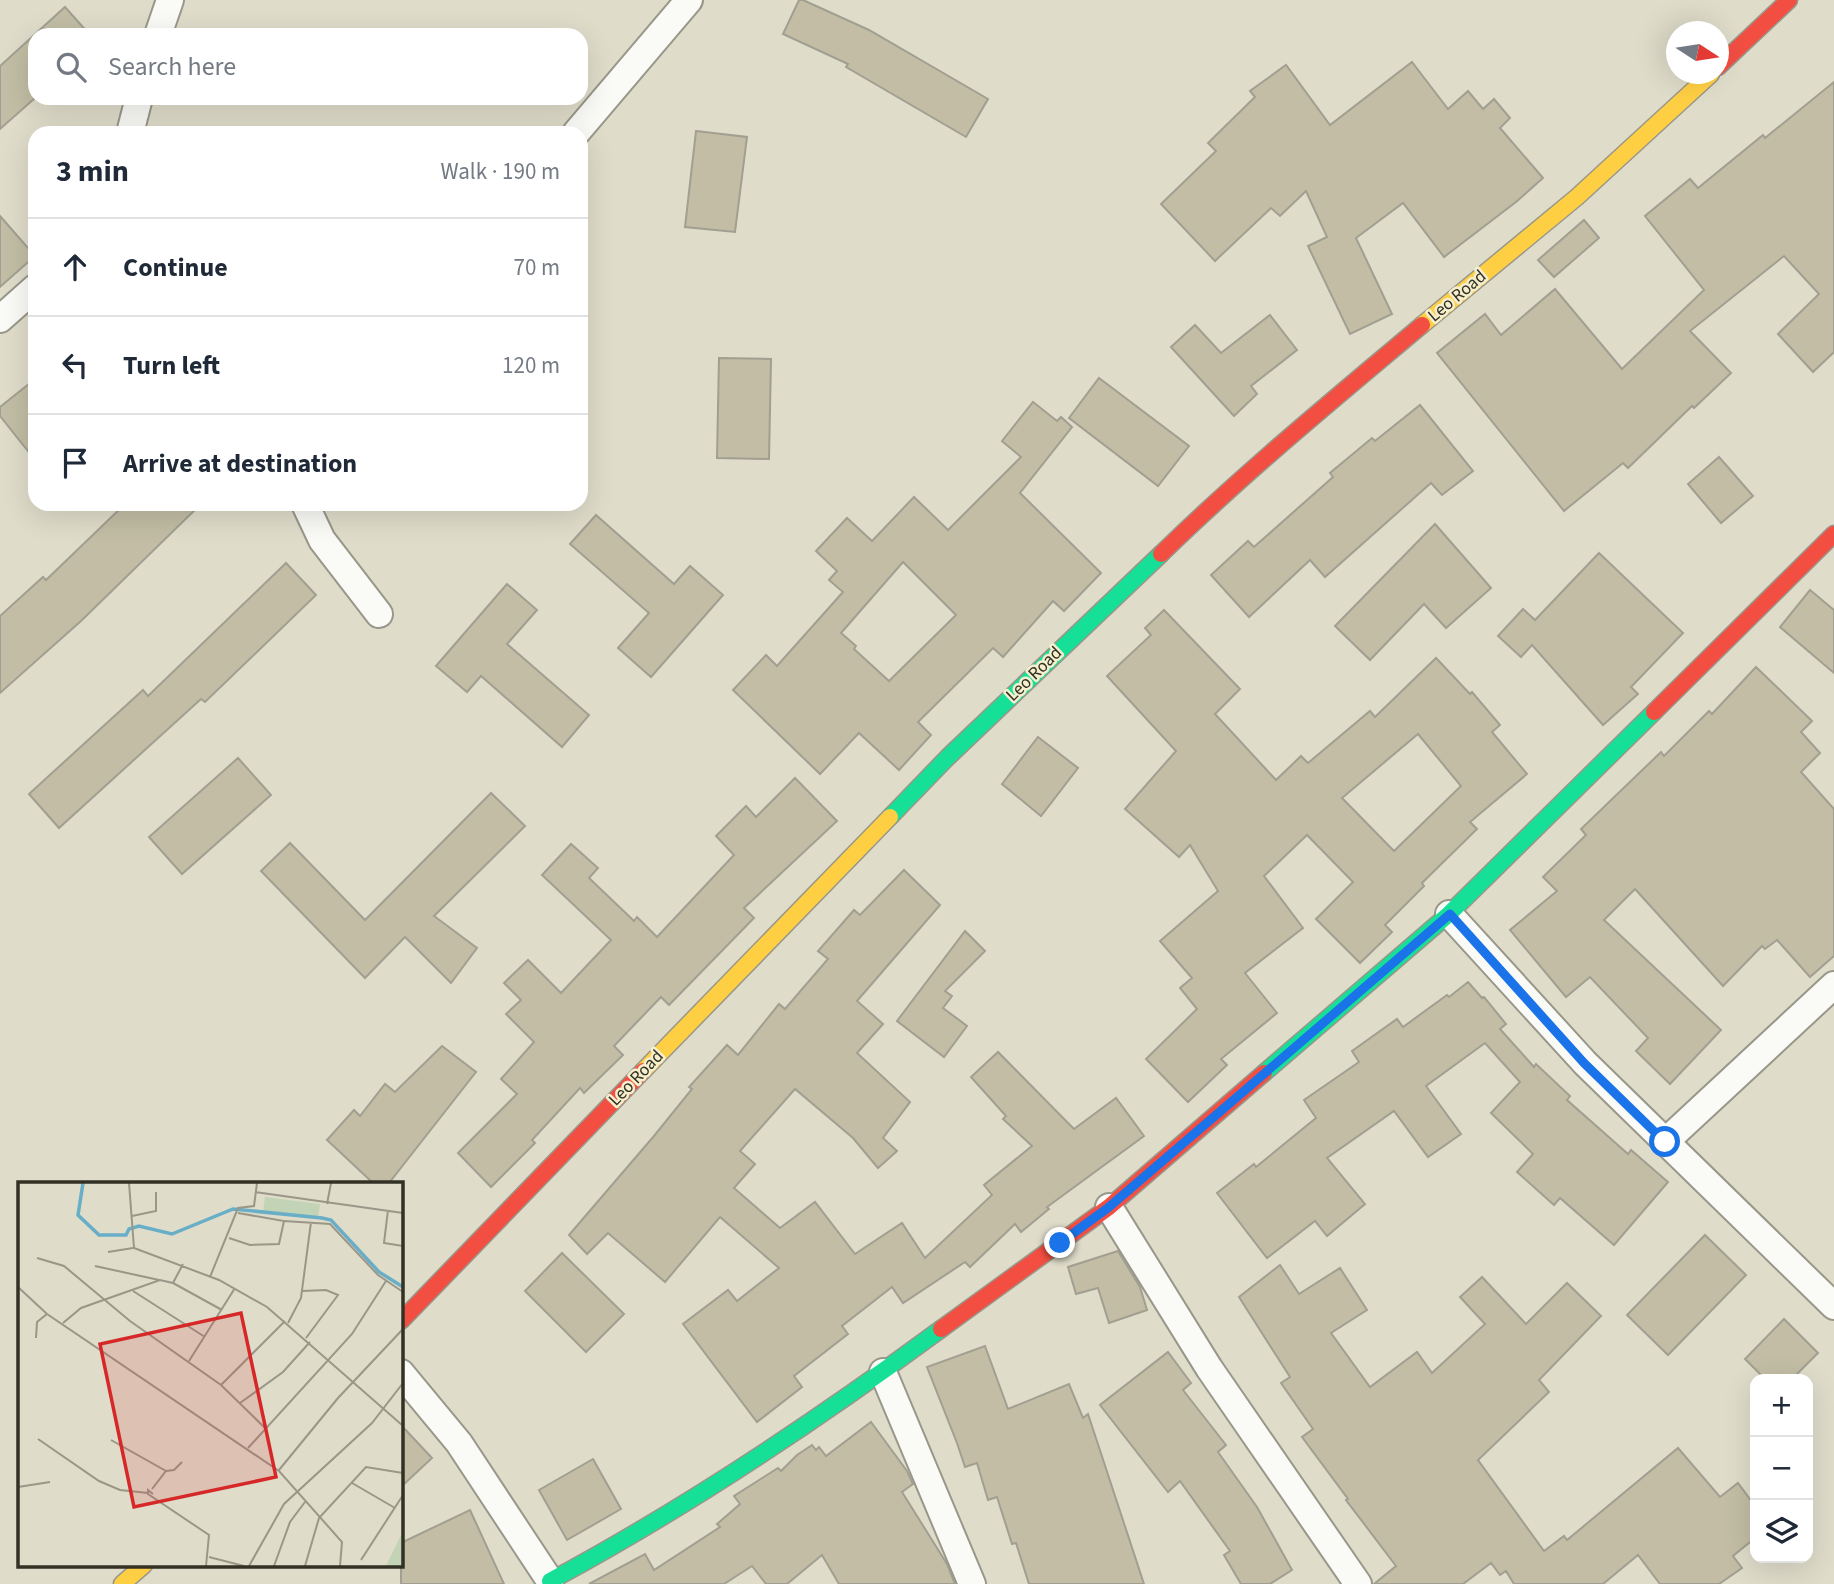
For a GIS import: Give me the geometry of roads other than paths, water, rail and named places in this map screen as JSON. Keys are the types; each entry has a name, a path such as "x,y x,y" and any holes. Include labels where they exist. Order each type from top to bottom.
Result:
{"street":[{"path":"160,28 170,0"},
{"path":"582,126 689,0"},
{"path":"1729,57 1789,0"},
{"name":"Leo Road","path":"402,1320 948,757 1204,512 1316,414 1577,197 1700,84"},
{"path":"132,126 137,105"},
{"path":"0,319 28,294"},
{"path":"308,511 322,540 379,614"},
{"path":"402,1374 459,1443 551,1583 632,1537 883,1372 1109,1207 1450,914 1834,534"},
{"path":"1450,914 1584,1063 1834,1306"},
{"path":"1665,1142 1834,985"},
{"path":"1109,1207 1209,1368 1358,1584"},
{"path":"883,1372 972,1584"},
{"path":"122,1584 143,1566"}]}
